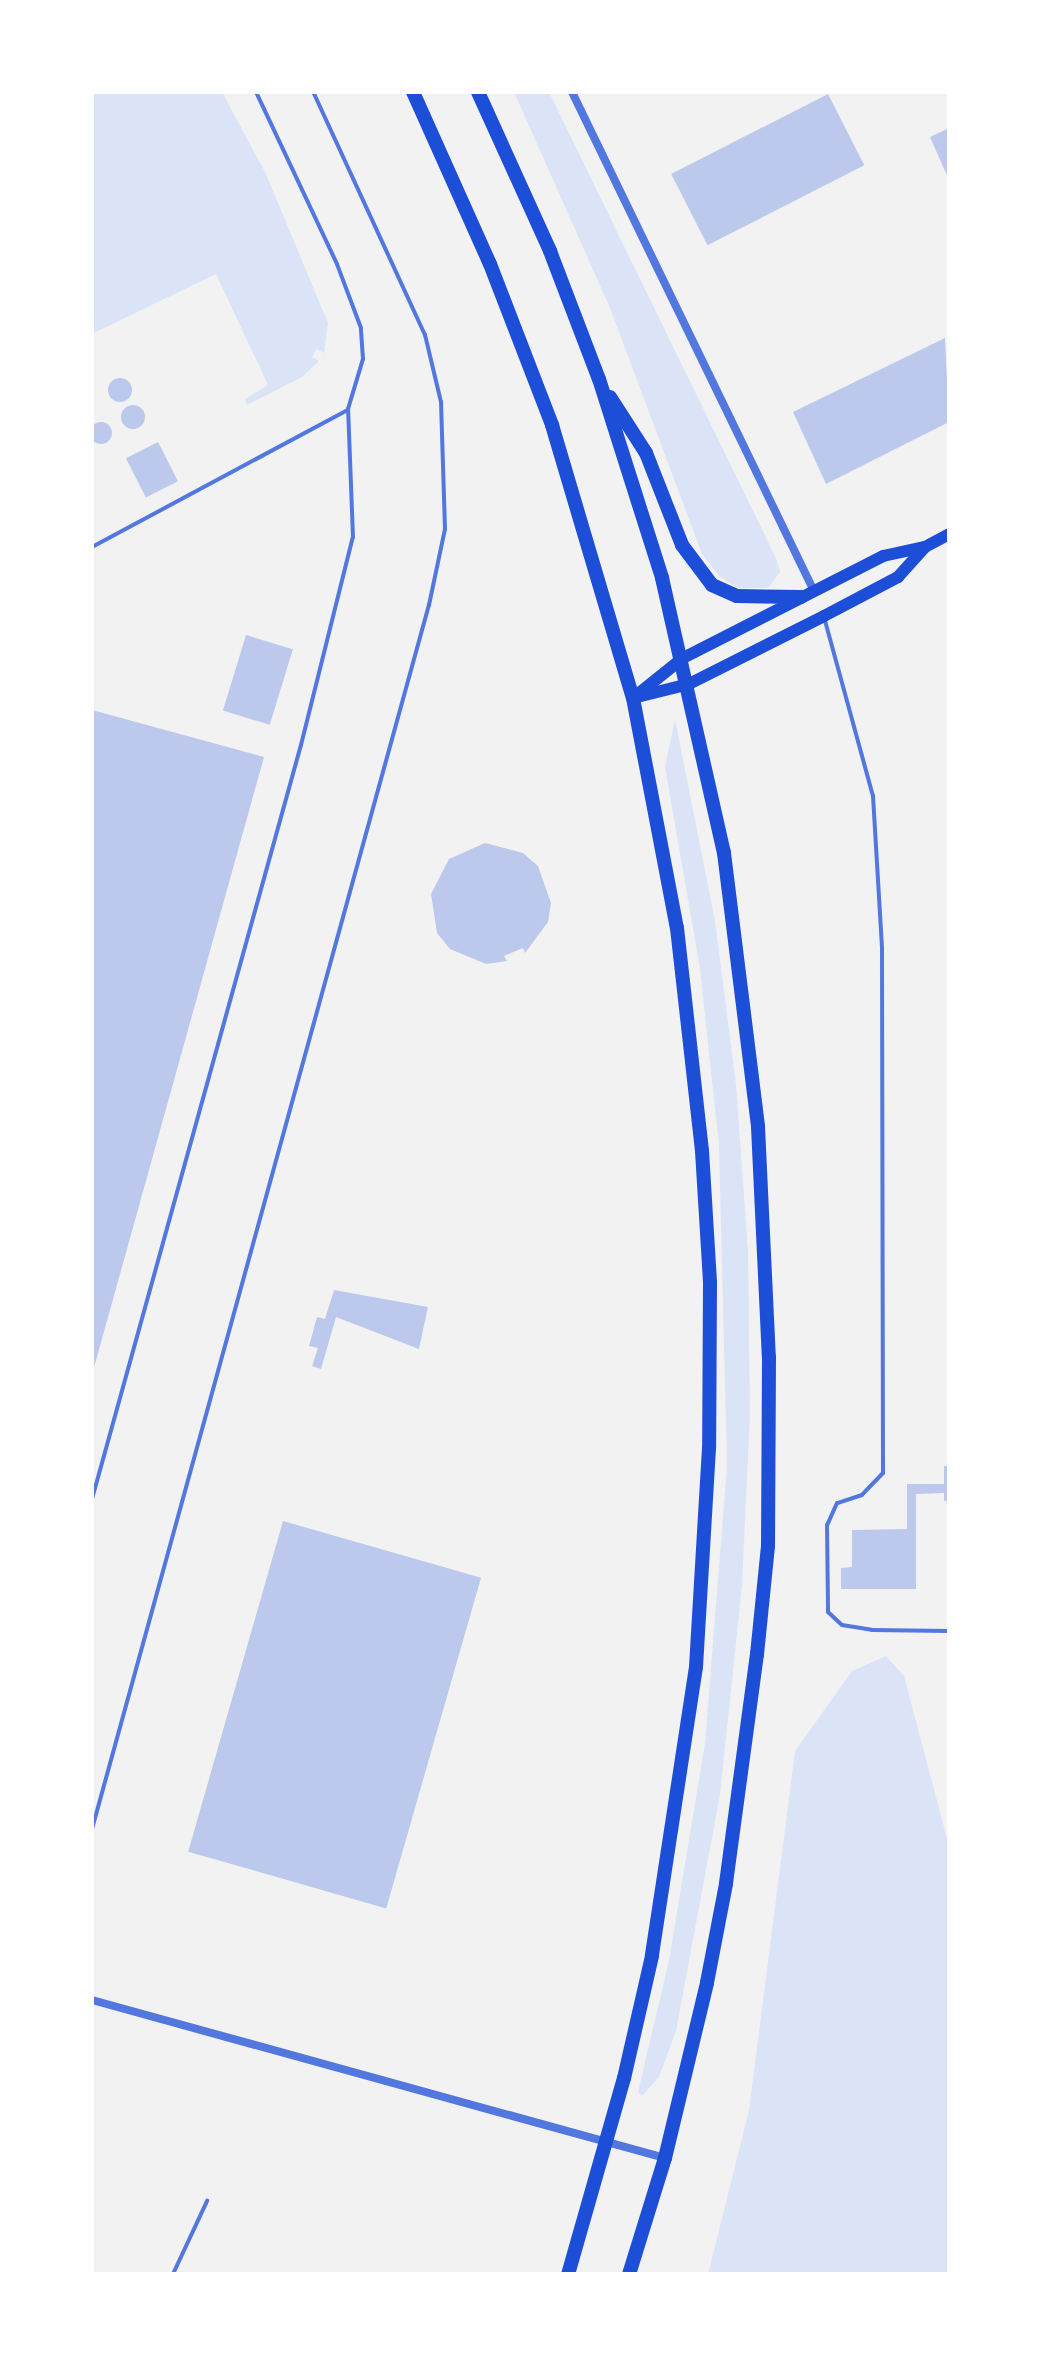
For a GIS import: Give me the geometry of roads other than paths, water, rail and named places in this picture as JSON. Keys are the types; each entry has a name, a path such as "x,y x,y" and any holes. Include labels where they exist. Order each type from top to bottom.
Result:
{"main road":[{"path":"413,92 490,264 547,412 633,698 677,928 692,1045 710,1282 709,1448 696,1667 652,1956 606,2141 568,2274"},
{"path":"478,92 550,251 599,379 683,658 724,853 752,1047 769,1357 768,1546 726,1884 665,2158 629,2274"},
{"path":"599,379 646,453 682,545 712,585 737,596 808,594"},
{"path":"633,698 683,658 883,556 925,547 949,534"},
{"path":"633,698 689,684 824,616 898,577 925,547"}],"street":[{"path":"572,92 808,594"},
{"path":"92,2000 665,2158"}],"lane":[{"path":"92,1499 301,745 353,537 348,409 363,359 361,328 337,264 256,92"},
{"path":"92,1829 429,605 445,529 441,402 425,335 313,92"},
{"path":"92,547 348,409"},
{"path":"824,616 841,664 873,796 882,949 883,1473 862,1495 837,1503 827,1525 828,1612 842,1625 872,1630 949,1631"},
{"path":"173,2274 207,2201"}]}
